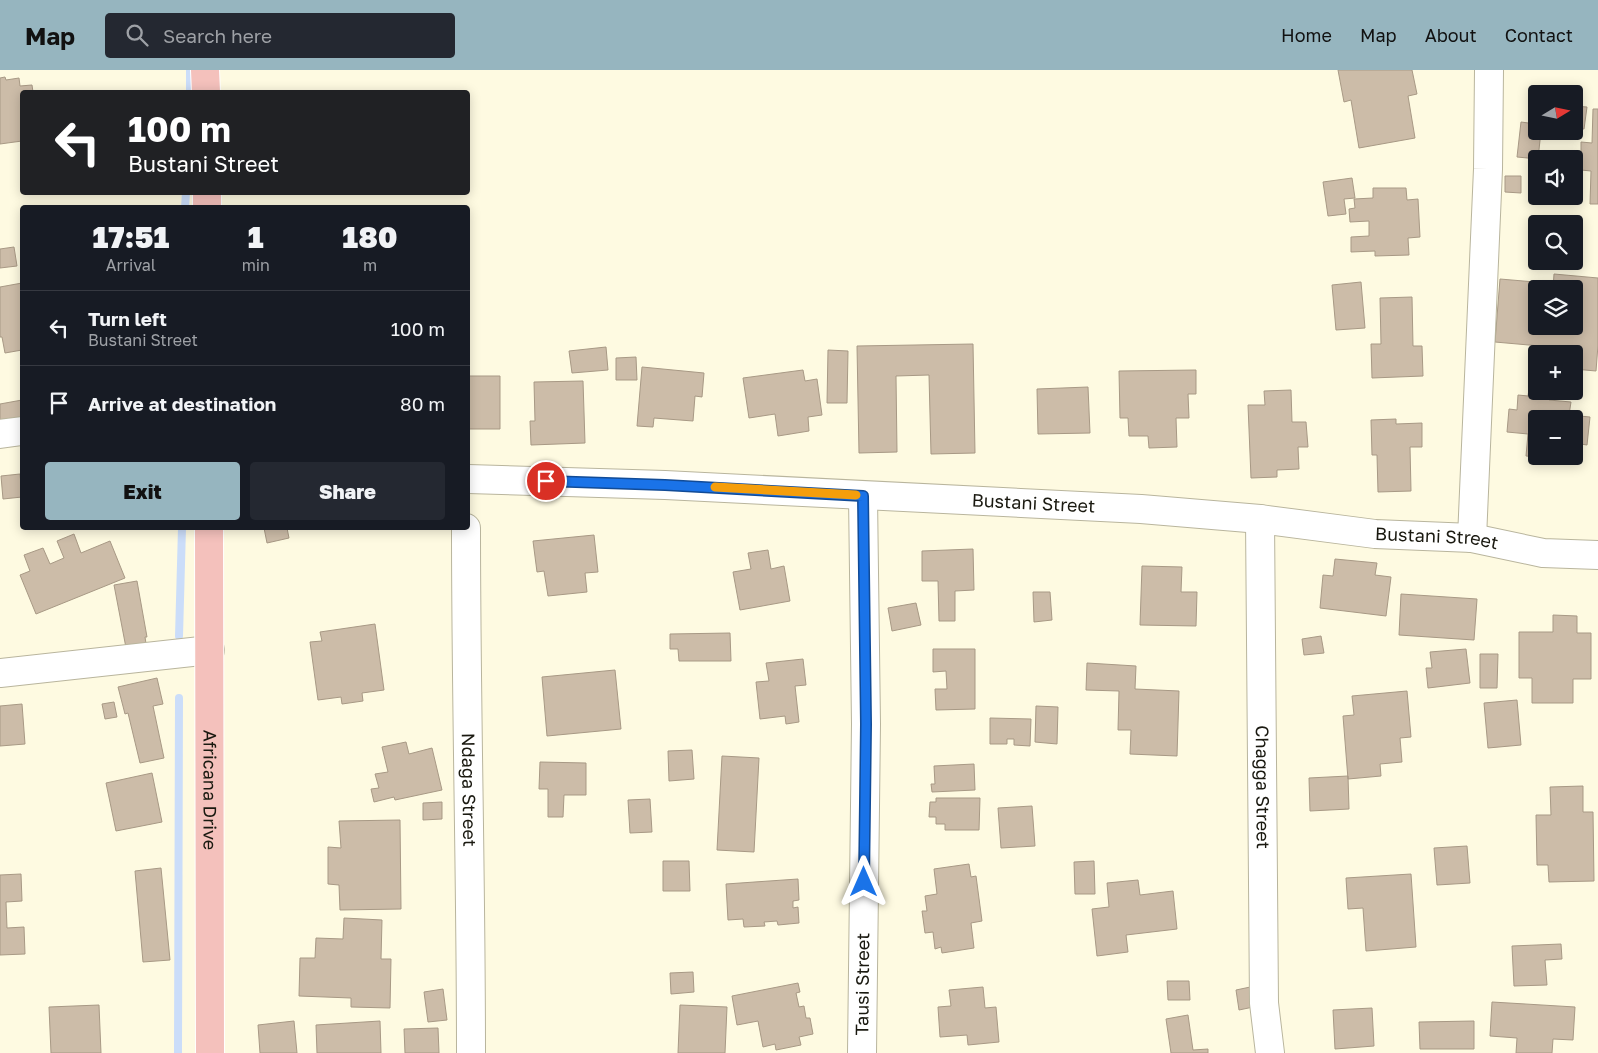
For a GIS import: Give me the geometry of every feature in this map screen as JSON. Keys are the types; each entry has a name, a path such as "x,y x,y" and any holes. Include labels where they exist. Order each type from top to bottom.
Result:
{"main road":[{"path":"205,70 206,90"},
{"name":"Africana Drive","path":"209,530 210,1053"}],"street":[{"path":"1472,538 1488,170 1489,70"},
{"path":"0,434 20,432"},
{"name":"Bustani Street","path":"470,479 665,485 1141,509 1260,519 1375,534 1472,538 1543,553 1598,555"},
{"name":"Tausi Street","path":"862,1053 866,724 863,496"},
{"name":"Chagga Street","path":"1260,519 1264,1002 1270,1053"},
{"name":"Ndaga Street","path":"466,530 466,703 471,922 471,1053"},
{"path":"0,673 210,650"}],"building":[{"path":"1338,70 1412,70 1417,94 1408,96 1415,138 1359,148 1351,100 1344,102"},
{"path":"5,77 6,80 19,78 20,86 32,85 33,90 20,90 20,141 0,144 0,78"},
{"path":"1583,107 1587,107 1583,129"},
{"path":"1593,109 1598,109 1598,204 1590,204 1591,171 1583,170 1583,150 1581,150 1581,142 1592,143"},
{"path":"1521,122 1528,123 1528,140 1540,140 1539,150 1528,150 1528,158 1517,157"},
{"path":"1505,176 1521,176 1521,193 1505,192"},
{"path":"1352,178 1355,198 1344,199 1346,214 1328,216 1323,182"},
{"path":"1373,188 1406,188 1407,200 1418,199 1420,237 1408,238 1409,255 1375,256 1375,251 1351,252 1351,237 1369,236 1369,221 1350,222 1349,209 1355,208 1354,199 1373,198"},
{"path":"14,247 17,266 0,268 0,249"},
{"path":"1554,274 1598,278 1596,371 1583,370 1583,345 1529,345 1495,342 1500,279 1528,281 1528,335 1583,335 1583,280 1554,280"},
{"path":"1361,282 1365,328 1336,330 1332,285"},
{"path":"20,283 20,350 5,353 2,337 0,337 0,287"},
{"path":"1412,297 1413,346 1422,346 1423,376 1372,378 1371,344 1381,344 1380,298"},
{"path":"973,344 975,453 931,454 929,375 896,376 897,452 859,453 857,346"},
{"path":"606,347 608,370 572,373 569,351"},
{"path":"828,350 848,351 847,403 827,403"},
{"path":"636,357 637,380 616,380 616,358"},
{"path":"642,367 704,373 702,397 695,396 693,421 654,418 653,427 637,426"},
{"path":"803,370 805,381 817,379 822,415 808,417 809,431 778,436 775,414 749,418 743,378"},
{"path":"1196,370 1196,394 1188,394 1189,418 1176,418 1177,447 1149,448 1148,436 1129,436 1128,418 1120,418 1119,371"},
{"path":"470,376 500,376 500,429 470,429"},
{"path":"583,381 585,443 531,445 530,421 535,421 534,382"},
{"path":"1088,387 1090,433 1038,434 1037,389"},
{"path":"1291,390 1292,422 1306,422 1308,447 1298,447 1299,469 1277,470 1277,477 1251,478 1248,405 1265,405 1264,391"},
{"path":"1518,395 1528,396 1528,400 1571,402 1570,410 1528,410 1528,434 1507,432 1509,409 1517,410"},
{"path":"20,400 20,419 0,424 0,404"},
{"path":"1583,416 1590,417 1587,445 1583,444"},
{"path":"1396,419 1396,424 1422,423 1422,447 1410,447 1411,491 1378,492 1377,455 1372,455 1371,420"},
{"path":"1528,434 1528,456 1526,456"},
{"path":"20,474 20,497 3,499 1,476"},
{"path":"264,530 287,530 289,538 267,543"},
{"path":"74,534 81,553 110,541 125,578 36,614 20,575 30,571 24,555 43,548 50,564 64,558 57,541"},
{"path":"594,535 598,572 585,573 587,592 548,596 544,571 537,572 533,541"},
{"path":"973,549 974,590 955,591 955,621 939,621 938,581 922,581 922,551"},
{"path":"768,550 771,569 784,566 790,601 740,610 733,572 751,569 748,553"},
{"path":"1335,559 1377,563 1375,575 1391,577 1386,616 1320,608 1323,575 1333,576"},
{"path":"1142,566 1182,567 1181,592 1197,592 1196,626 1140,625"},
{"path":"137,581 147,637 145,637 147,650 127,653 114,585"},
{"path":"1033,592 1050,592 1052,620 1034,622"},
{"path":"1401,594 1477,599 1474,640 1399,635"},
{"path":"916,603 921,625 892,631 888,608"},
{"path":"1553,615 1577,616 1577,633 1591,633 1591,679 1573,679 1573,703 1532,703 1532,678 1519,678 1519,632 1553,632"},
{"path":"375,624 384,690 362,693 363,701 342,704 341,697 318,700 310,642 322,641 320,632"},
{"path":"730,633 731,661 679,661 678,649 670,649 670,634"},
{"path":"1321,636 1324,653 1304,655 1302,639"},
{"path":"933,649 975,649 975,709 936,710 935,689 947,689 946,671 933,672"},
{"path":"1466,649 1470,683 1428,688 1426,668 1432,668 1430,652"},
{"path":"1480,654 1498,654 1497,688 1480,688"},
{"path":"803,659 806,685 795,686 799,722 786,724 785,716 760,719 756,682 769,681 766,663"},
{"path":"1087,663 1136,666 1135,689 1179,691 1177,756 1130,754 1131,730 1118,730 1119,691 1086,690"},
{"path":"615,670 621,729 547,736 542,677"},
{"path":"157,678 163,704 153,706 164,758 140,763 128,713 125,714 118,687"},
{"path":"1407,691 1411,737 1400,738 1402,762 1380,764 1381,776 1348,779 1343,716 1354,715 1352,696"},
{"path":"1517,700 1521,745 1488,748 1484,703"},
{"path":"114,702 117,717 105,719 102,704"},
{"path":"22,704 25,744 0,746 0,706"},
{"path":"1036,706 1058,707 1057,744 1035,742"},
{"path":"990,718 1031,719 1030,746 1014,745 1014,739 1007,739 1007,744 990,744"},
{"path":"406,742 409,754 432,748 442,790 395,800 394,797 374,802 371,789 379,788 375,774 388,772 382,747"},
{"path":"692,750 694,779 669,781 668,751"},
{"path":"722,756 759,758 754,852 717,850"},
{"path":"540,762 586,763 586,795 564,795 563,817 548,817 548,789 539,789"},
{"path":"974,764 975,790 932,792 931,784 935,784 934,766"},
{"path":"152,773 162,822 116,831 106,783"},
{"path":"1348,776 1349,809 1310,811 1309,778"},
{"path":"1583,786 1583,812 1593,812 1594,881 1549,882 1548,865 1537,865 1536,815 1551,815 1550,787"},
{"path":"936,798 980,798 979,830 945,830 945,824 936,824 936,817 929,817 930,802 936,802"},
{"path":"650,799 652,832 630,833 628,800"},
{"path":"442,802 442,819 423,820 423,803"},
{"path":"1032,806 1035,846 1001,848 998,808"},
{"path":"400,820 401,909 340,910 339,885 328,884 328,847 341,848 339,821"},
{"path":"1467,846 1470,883 1437,885 1434,848"},
{"path":"663,861 689,861 690,891 663,891"},
{"path":"1094,861 1095,894 1075,894 1074,862"},
{"path":"969,864 971,877 976,876 982,921 971,923 974,948 942,953 941,947 935,949 933,932 925,933 922,911 927,911 925,896 937,894 934,869"},
{"path":"161,868 170,960 143,962 135,871"},
{"path":"21,874 22,901 6,902 7,928 24,927 25,954 0,955 0,875"},
{"path":"1411,874 1416,947 1366,951 1363,908 1348,909 1346,878"},
{"path":"798,879 799,900 793,901 793,908 798,907 799,923 778,925 777,921 764,922 765,926 744,927 743,919 728,920 726,884"},
{"path":"1138,880 1140,895 1173,891 1177,929 1126,935 1128,952 1097,956 1092,909 1109,907 1107,883"},
{"path":"344,918 382,920 381,959 391,959 390,1008 351,1007 351,998 299,996 300,958 315,958 316,938 343,939"},
{"path":"1561,944 1562,959 1545,960 1547,985 1514,986 1512,946"},
{"path":"693,972 694,992 671,994 670,973"},
{"path":"1167,981 1189,981 1190,1000 1168,1000"},
{"path":"798,983 800,992 796,993 799,1007 804,1006 806,1018 810,1018 813,1034 799,1037 801,1045 776,1050 775,1044 763,1047 758,1021 737,1025 732,996"},
{"path":"1255,986 1258,1006 1239,1010 1236,990"},
{"path":"983,987 985,1008 996,1007 999,1042 968,1045 967,1035 940,1037 938,1007 951,1006 949,990"},
{"path":"443,989 447,1020 428,1022 424,992"},
{"path":"1492,1002 1575,1007 1573,1040 1553,1039 1552,1053 1516,1053 1517,1038 1490,1036"},
{"path":"99,1005 101,1053 51,1053 49,1007"},
{"path":"680,1005 727,1007 725,1053 678,1053"},
{"path":"1372,1008 1374,1046 1335,1049 1333,1010"},
{"path":"1188,1015 1193,1050 1208,1049 1208,1053 1171,1053 1166,1019"},
{"path":"294,1021 297,1053 260,1053 258,1025"},
{"path":"380,1021 381,1053 317,1053 316,1025"},
{"path":"1474,1021 1474,1049 1420,1049 1419,1022"},
{"path":"438,1028 439,1053 405,1053 404,1029"}],"waterway":[{"path":"190,70 190,90"},
{"path":"185,205 186,195"},
{"path":"179,636 182,530"},
{"path":"178,1053 179,698"}],"slow traffic":[{"path":"715,487 856,495"}],"route":[{"path":"546,481 665,485 863,496 866,724 864,882"}]}
